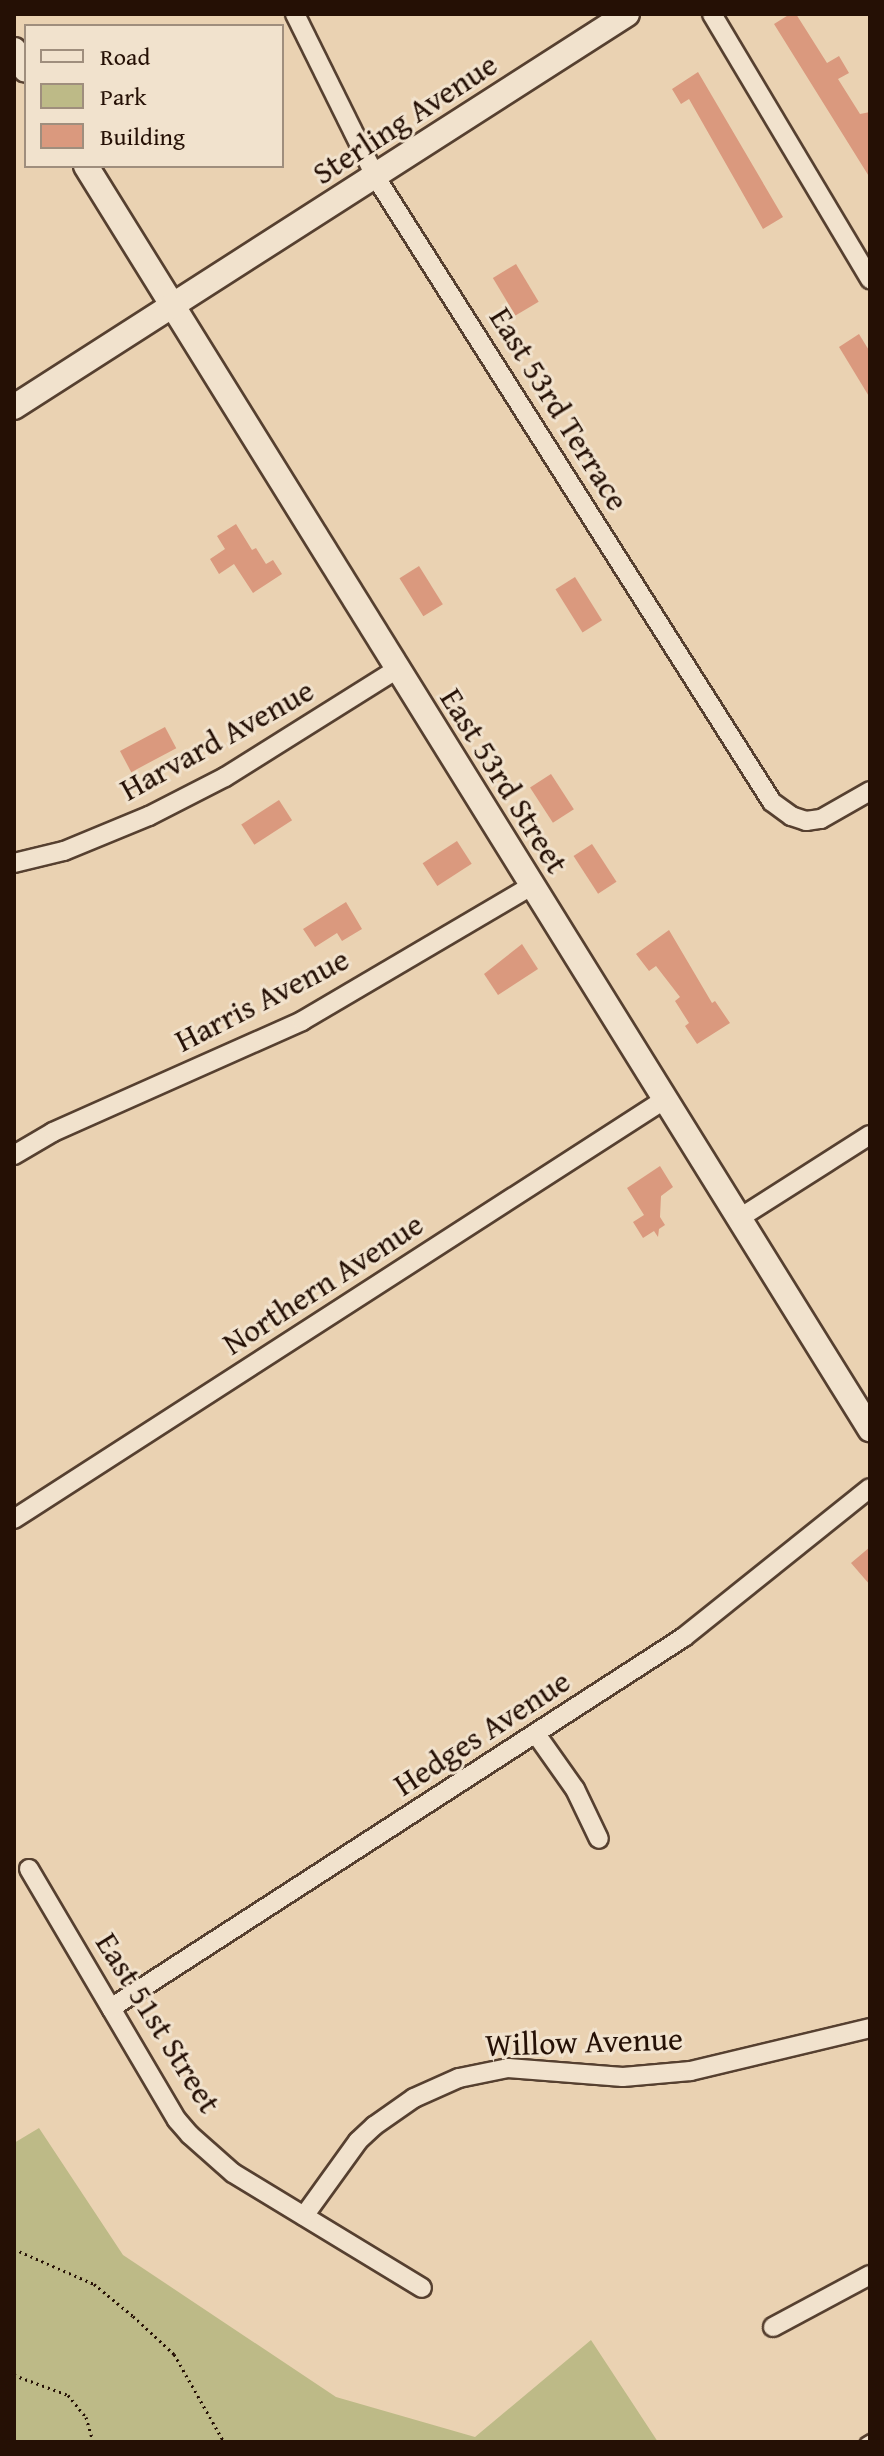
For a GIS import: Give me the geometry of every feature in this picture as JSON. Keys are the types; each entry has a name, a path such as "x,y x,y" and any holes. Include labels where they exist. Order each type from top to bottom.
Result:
{"street":[{"name":"East 53rd Terrace","path":"295,14 375,176 772,802 797,818 821,819 870,791"},
{"name":"Sterling Avenue","path":"14,407 627,14"},
{"path":"712,14 870,279"},
{"name":"East 53rd Street","path":"87,168 870,1429"},
{"name":"Harvard Avenue","path":"14,863 64,851 149,816 225,777 397,669"},
{"name":"Harris Avenue","path":"14,1155 53,1132 302,1021 531,886"},
{"name":"Northern Avenue","path":"14,1519 664,1100"},
{"path":"738,1219 870,1135"},
{"name":"Hedges Avenue","path":"111,2008 684,1637 870,1488"},
{"path":"536,1734 575,1789 599,1839"},
{"name":"East 51st Street","path":"29,1869 177,2120 190,2135 233,2173 422,2288"},
{"name":"Willow Avenue","path":"304,2216 358,2141 374,2126 414,2098 459,2078 508,2068 623,2077 691,2071 870,2028"},
{"path":"773,2327 870,2275"}],"path":[{"path":"14,2249 94,2284 133,2316 174,2354 224,2442"},
{"path":"14,2375 68,2395 86,2417 93,2442"}],"green space":[{"path":"39,2128 123,2255 336,2397 475,2437 591,2340 658,2442 14,2442 14,2143"}],"building":[{"path":"790,14 796,14 827,63 839,56 849,73 838,79 860,114 870,112 870,178 774,24"},
{"path":"698,72 783,217 763,229 689,99 681,104 672,89"},
{"path":"516,264 539,302 516,316 493,278"},
{"path":"859,334 870,352 870,398 839,347"},
{"path":"236,524 252,550 256,548 266,564 273,560 282,574 253,593 234,564 219,574 210,559 225,549 217,536"},
{"path":"419,566 443,604 423,616 399,578"},
{"path":"575,577 602,620 583,632 555,589"},
{"path":"165,727 176,748 131,772 120,751"},
{"path":"551,774 574,809 553,823 530,788"},
{"path":"279,800 292,820 254,845 241,825"},
{"path":"457,841 472,864 437,886 423,863"},
{"path":"592,844 617,882 598,894 574,856"},
{"path":"346,902 362,929 342,941 337,933 315,947 303,929"},
{"path":"669,930 712,1003 715,1001 730,1023 697,1044 685,1026 689,1023 675,1001 680,997 656,966 649,971 636,954"},
{"path":"522,944 538,969 498,995 484,974"},
{"path":"660,1166 673,1187 661,1196 660,1217 665,1225 659,1229 658,1237 654,1231 643,1238 633,1222 644,1215 627,1188"},
{"path":"870,1547 870,1585 851,1563"}]}
